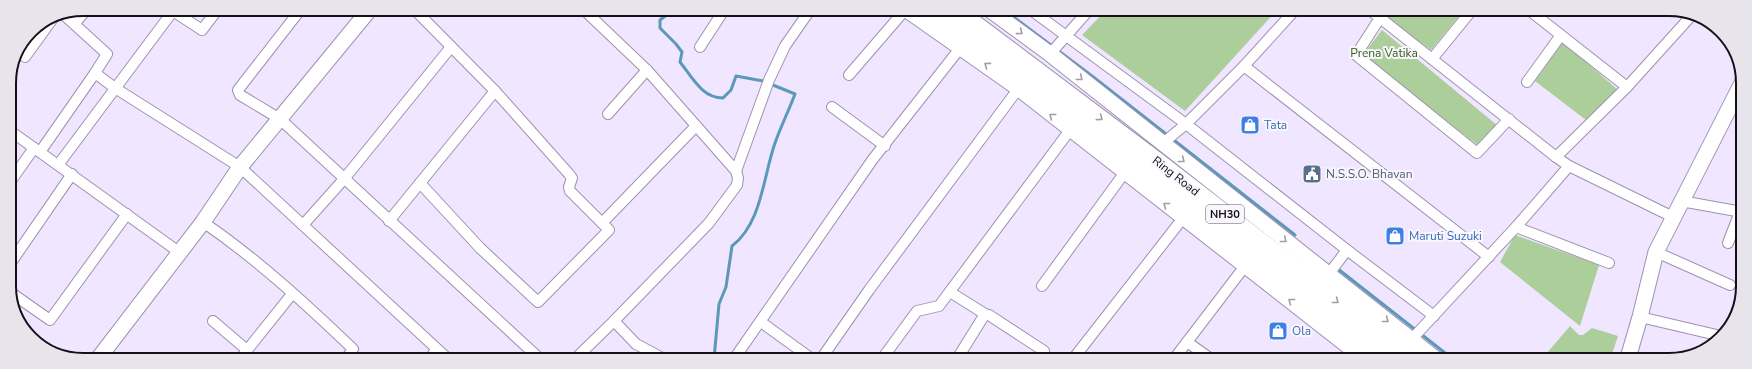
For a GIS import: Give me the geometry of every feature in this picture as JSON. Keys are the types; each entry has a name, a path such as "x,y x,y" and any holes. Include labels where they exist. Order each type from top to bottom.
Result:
{"highway":[{"name":"Ring Road","path":"938,16 1129,168 1376,353"},
{"name":"Ring Road","path":"963,16 1145,152 1326,277 1406,353"}],"street":[{"path":"75,23 81,16"},
{"path":"58,165 168,16"},
{"path":"181,16 202,30 213,16"},
{"path":"296,16 238,90 240,95 280,119 533,353"},
{"path":"103,353 203,222 240,167 364,16"},
{"path":"420,183 480,248 538,302 609,230 570,191 572,178 569,174 496,91 421,16"},
{"path":"581,353 709,223 737,185 738,178 736,171 647,70 590,16"},
{"path":"700,47 720,16"},
{"path":"736,171 768,84 785,46 806,16"},
{"path":"850,75 901,16"},
{"path":"915,16 961,47 1022,84 1070,130 1129,168 1183,218 1357,353"},
{"path":"1001,16 1056,46 1186,124 1344,253 1434,316"},
{"path":"1035,16 1056,46 1164,142 1326,277 1413,338 1429,353"},
{"path":"1056,46 1084,16"},
{"path":"1164,142 1186,124 1244,66 1290,16"},
{"path":"1378,16 1569,166 1673,218"},
{"path":"1432,59 1467,16"},
{"path":"1537,16 1627,87"},
{"path":"16,175 37,150 95,73 107,54 68,18"},
{"path":"1380,18 1356,55 1477,153 1508,119"},
{"path":"1556,157 1627,87 1688,19"},
{"path":"25,57 47,27"},
{"path":"1526,82 1561,35"},
{"path":"303,225 344,179 451,47"},
{"path":"738,353 873,160 961,47"},
{"path":"1244,66 1489,257"},
{"path":"608,114 647,70"},
{"path":"95,73 115,88 240,167 441,353"},
{"path":"825,353 868,290 1022,84"},
{"path":"389,221 496,91"},
{"path":"1634,353 1640,317 1656,252 1736,96"},
{"path":"832,107 885,146"},
{"path":"602,223 696,126"},
{"path":"886,353 917,311 939,306 1070,130"},
{"path":"16,134 179,252"},
{"path":"1413,338 1489,257 1569,166"},
{"path":"1042,286 1129,168"},
{"path":"16,255 72,174"},
{"path":"1681,201 1736,211"},
{"path":"17,297 50,320 127,214"},
{"path":"1078,353 1183,218"},
{"path":"203,222 222,235 292,294 353,349 350,353"},
{"path":"1728,242 1736,224"},
{"path":"1516,227 1609,263"},
{"path":"1656,252 1730,285"},
{"path":"1326,277 1344,253"},
{"path":"1179,353 1245,266"},
{"path":"950,292 984,314 989,315 1044,351"},
{"path":"245,353 292,294"},
{"path":"961,353 984,314"},
{"path":"1640,317 1715,334"},
{"path":"213,321 247,350"},
{"path":"614,321 645,353"},
{"path":"761,322 804,353"},
{"path":"1187,342 1202,353"},
{"path":"434,353 436,349"}],"green space":[{"path":"1100,16 1272,16 1185,111 1082,35"},
{"path":"1389,16 1459,16 1431,50 1387,18"},
{"name":"Prena Vatika","path":"1382,30 1498,126 1479,146 1362,56"},
{"path":"1563,42 1618,90 1586,120 1535,81"},
{"path":"1515,235 1599,265 1580,326 1500,262"},
{"path":"1570,326 1579,335 1583,335 1592,328 1618,336 1612,353 1547,353"}],"waterway":[{"path":"665,16 660,20 660,28 682,52 680,62 703,91 716,97 723,98 731,90 736,76 763,81 795,94 775,143 756,212 750,225 732,246 726,287 719,304 715,353"},
{"path":"1012,16 1092,76 1295,235"},
{"path":"1338,269 1445,353"}],"place":[{"name":"Tata","path":"1250,125"},
{"name":"N.S.S.O. Bhavan","path":"1312,174"},
{"name":"Maruti Suzuki","path":"1395,236"},
{"name":"Ola","path":"1278,331"}]}
